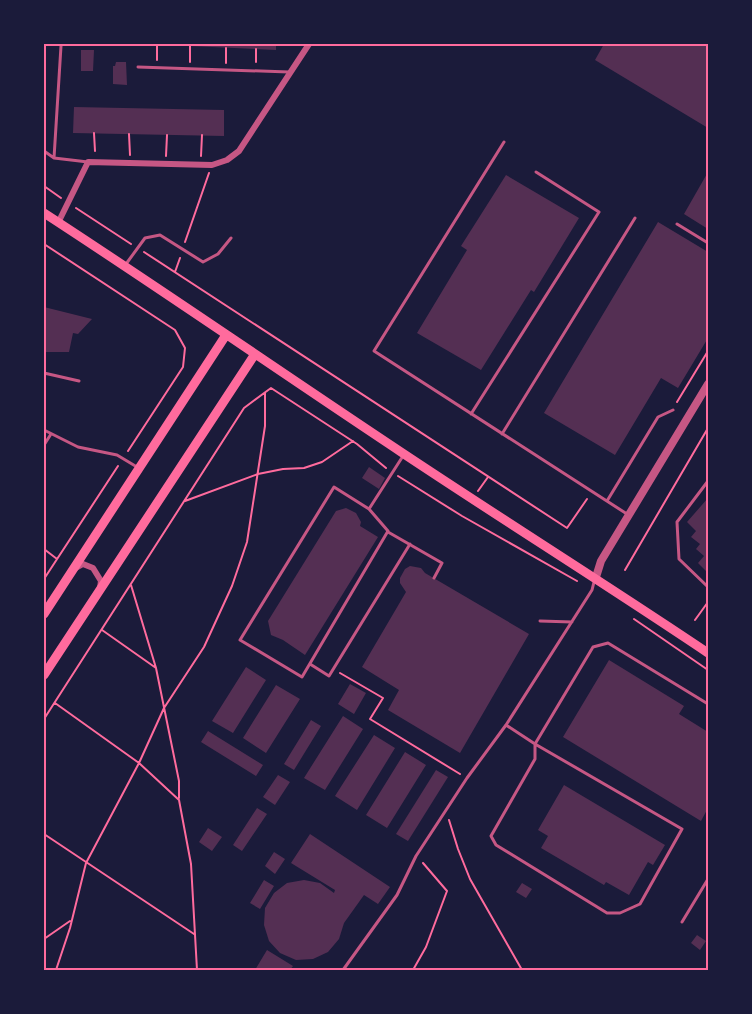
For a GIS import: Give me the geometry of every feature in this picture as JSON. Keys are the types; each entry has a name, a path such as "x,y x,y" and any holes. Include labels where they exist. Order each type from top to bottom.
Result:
{"main road":[{"path":"44,213 404,454 596,577 708,653"},
{"path":"44,614 226,335"},
{"path":"44,675 255,354"}],"street":[{"path":"58,223 87,162 212,165 227,160 239,151 309,44"},
{"path":"596,577 601,561 708,384"},
{"path":"72,571 83,564 93,568 101,580 100,589"}],"lane":[{"path":"54,158 61,46"},
{"path":"138,67 290,72"},
{"path":"504,142 374,351 628,515"},
{"path":"44,151 54,158 87,162"},
{"path":"471,414 599,212 536,171"},
{"path":"502,434 634,218"},
{"path":"677,224 708,243"},
{"path":"125,266 145,238 160,235 182,251 203,262 218,254 231,238"},
{"path":"44,373 79,381"},
{"path":"607,501 658,417 673,410"},
{"path":"44,430 78,447 109,452 139,468"},
{"path":"44,444 51,434"},
{"path":"369,509 404,454"},
{"path":"708,481 677,522 679,559 708,587"},
{"path":"388,531 302,677 240,640 334,487 369,509 388,531 442,563 434,578"},
{"path":"310,664 328,675 410,544"},
{"path":"342,970 397,895 416,856 467,778 506,725 592,590 596,577"},
{"path":"540,621 572,622"},
{"path":"506,725 535,744 682,830 640,903 620,914 607,913 496,845 491,836 535,759 535,744 593,647 608,643 708,704"},
{"path":"682,922 708,879"}],"path":[{"path":"157,45 157,68"},
{"path":"189,69 190,46"},
{"path":"226,48 226,70"},
{"path":"256,49 256,71"},
{"path":"94,133 95,154"},
{"path":"129,134 130,155"},
{"path":"166,157 167,135"},
{"path":"201,159 202,135"},
{"path":"175,272 212,165"},
{"path":"44,186 567,528 592,492"},
{"path":"44,244 175,330 185,348 183,367 44,579"},
{"path":"673,410 708,351"},
{"path":"44,719 244,408 271,388 353,441 392,473 592,590"},
{"path":"56,970 70,928 86,863 139,763 164,708 204,647 232,586 247,542 265,426 265,393"},
{"path":"625,570 708,428"},
{"path":"185,501 258,474 304,468 322,462 353,441"},
{"path":"44,549 57,559"},
{"path":"131,585 156,668 179,781 179,800 191,864 197,970"},
{"path":"695,620 708,602"},
{"path":"631,617 708,670"},
{"path":"101,630 156,668"},
{"path":"333,669 383,698 370,719 467,778"},
{"path":"55,703 139,763 179,800"},
{"path":"446,810 470,879 522,970"},
{"path":"44,834 194,934"},
{"path":"413,970 426,947 447,891 416,856"},
{"path":"44,939 70,921"}],"building":[{"path":"276,44 276,50 168,45"},
{"path":"604,44 708,44 708,128 595,60"},
{"path":"81,50 94,50 93,71 81,71"},
{"path":"116,62 126,62 127,85 113,84 113,66"},
{"path":"74,107 224,110 224,136 73,133"},
{"path":"708,172 708,229 684,214"},
{"path":"506,175 579,218 534,292 531,290 481,370 417,333 467,250 461,246"},
{"path":"658,222 708,252 708,338 678,388 661,378 615,455 544,413"},
{"path":"44,307 92,319 78,334 73,333 69,352 44,352"},
{"path":"369,467 385,478 379,489 362,478"},
{"path":"708,498 708,573 698,563 704,556 696,549 700,544 691,537 696,531 687,522"},
{"path":"346,508 356,513 361,522 360,526 378,537 305,655 271,635 268,621 336,511"},
{"path":"410,566 421,568 425,573 529,634 460,753 388,710 399,690 362,667 406,592 400,583 400,578 405,569"},
{"path":"609,660 684,706 679,714 708,732 708,808 701,821 563,737"},
{"path":"246,667 266,680 233,733 212,721"},
{"path":"350,684 366,693 354,714 338,704"},
{"path":"276,685 300,699 266,753 243,738"},
{"path":"343,716 363,729 325,790 304,778"},
{"path":"311,720 321,726 294,770 284,764"},
{"path":"208,731 263,765 256,776 201,742"},
{"path":"374,735 395,748 357,810 335,796"},
{"path":"405,752 426,765 387,828 366,815"},
{"path":"436,770 448,777 408,841 396,834"},
{"path":"278,775 290,782 275,805 263,797"},
{"path":"564,785 665,845 653,865 648,862 629,895 606,882 604,885 541,848 548,836 538,830"},
{"path":"257,808 267,814 242,851 233,845"},
{"path":"208,828 222,837 212,851 199,842"},
{"path":"310,834 390,887 378,904 364,895 344,923 339,939 328,952 313,959 296,960 280,953 269,941 264,925 265,908 274,893 287,883 304,880 320,883 334,893 335,890 291,863"},
{"path":"274,852 285,859 275,874 265,866"},
{"path":"264,880 274,886 260,909 250,903"},
{"path":"522,883 532,889 526,898 516,892"},
{"path":"697,935 706,941 700,950 691,943"},
{"path":"267,950 293,966 290,970 255,970"}]}
